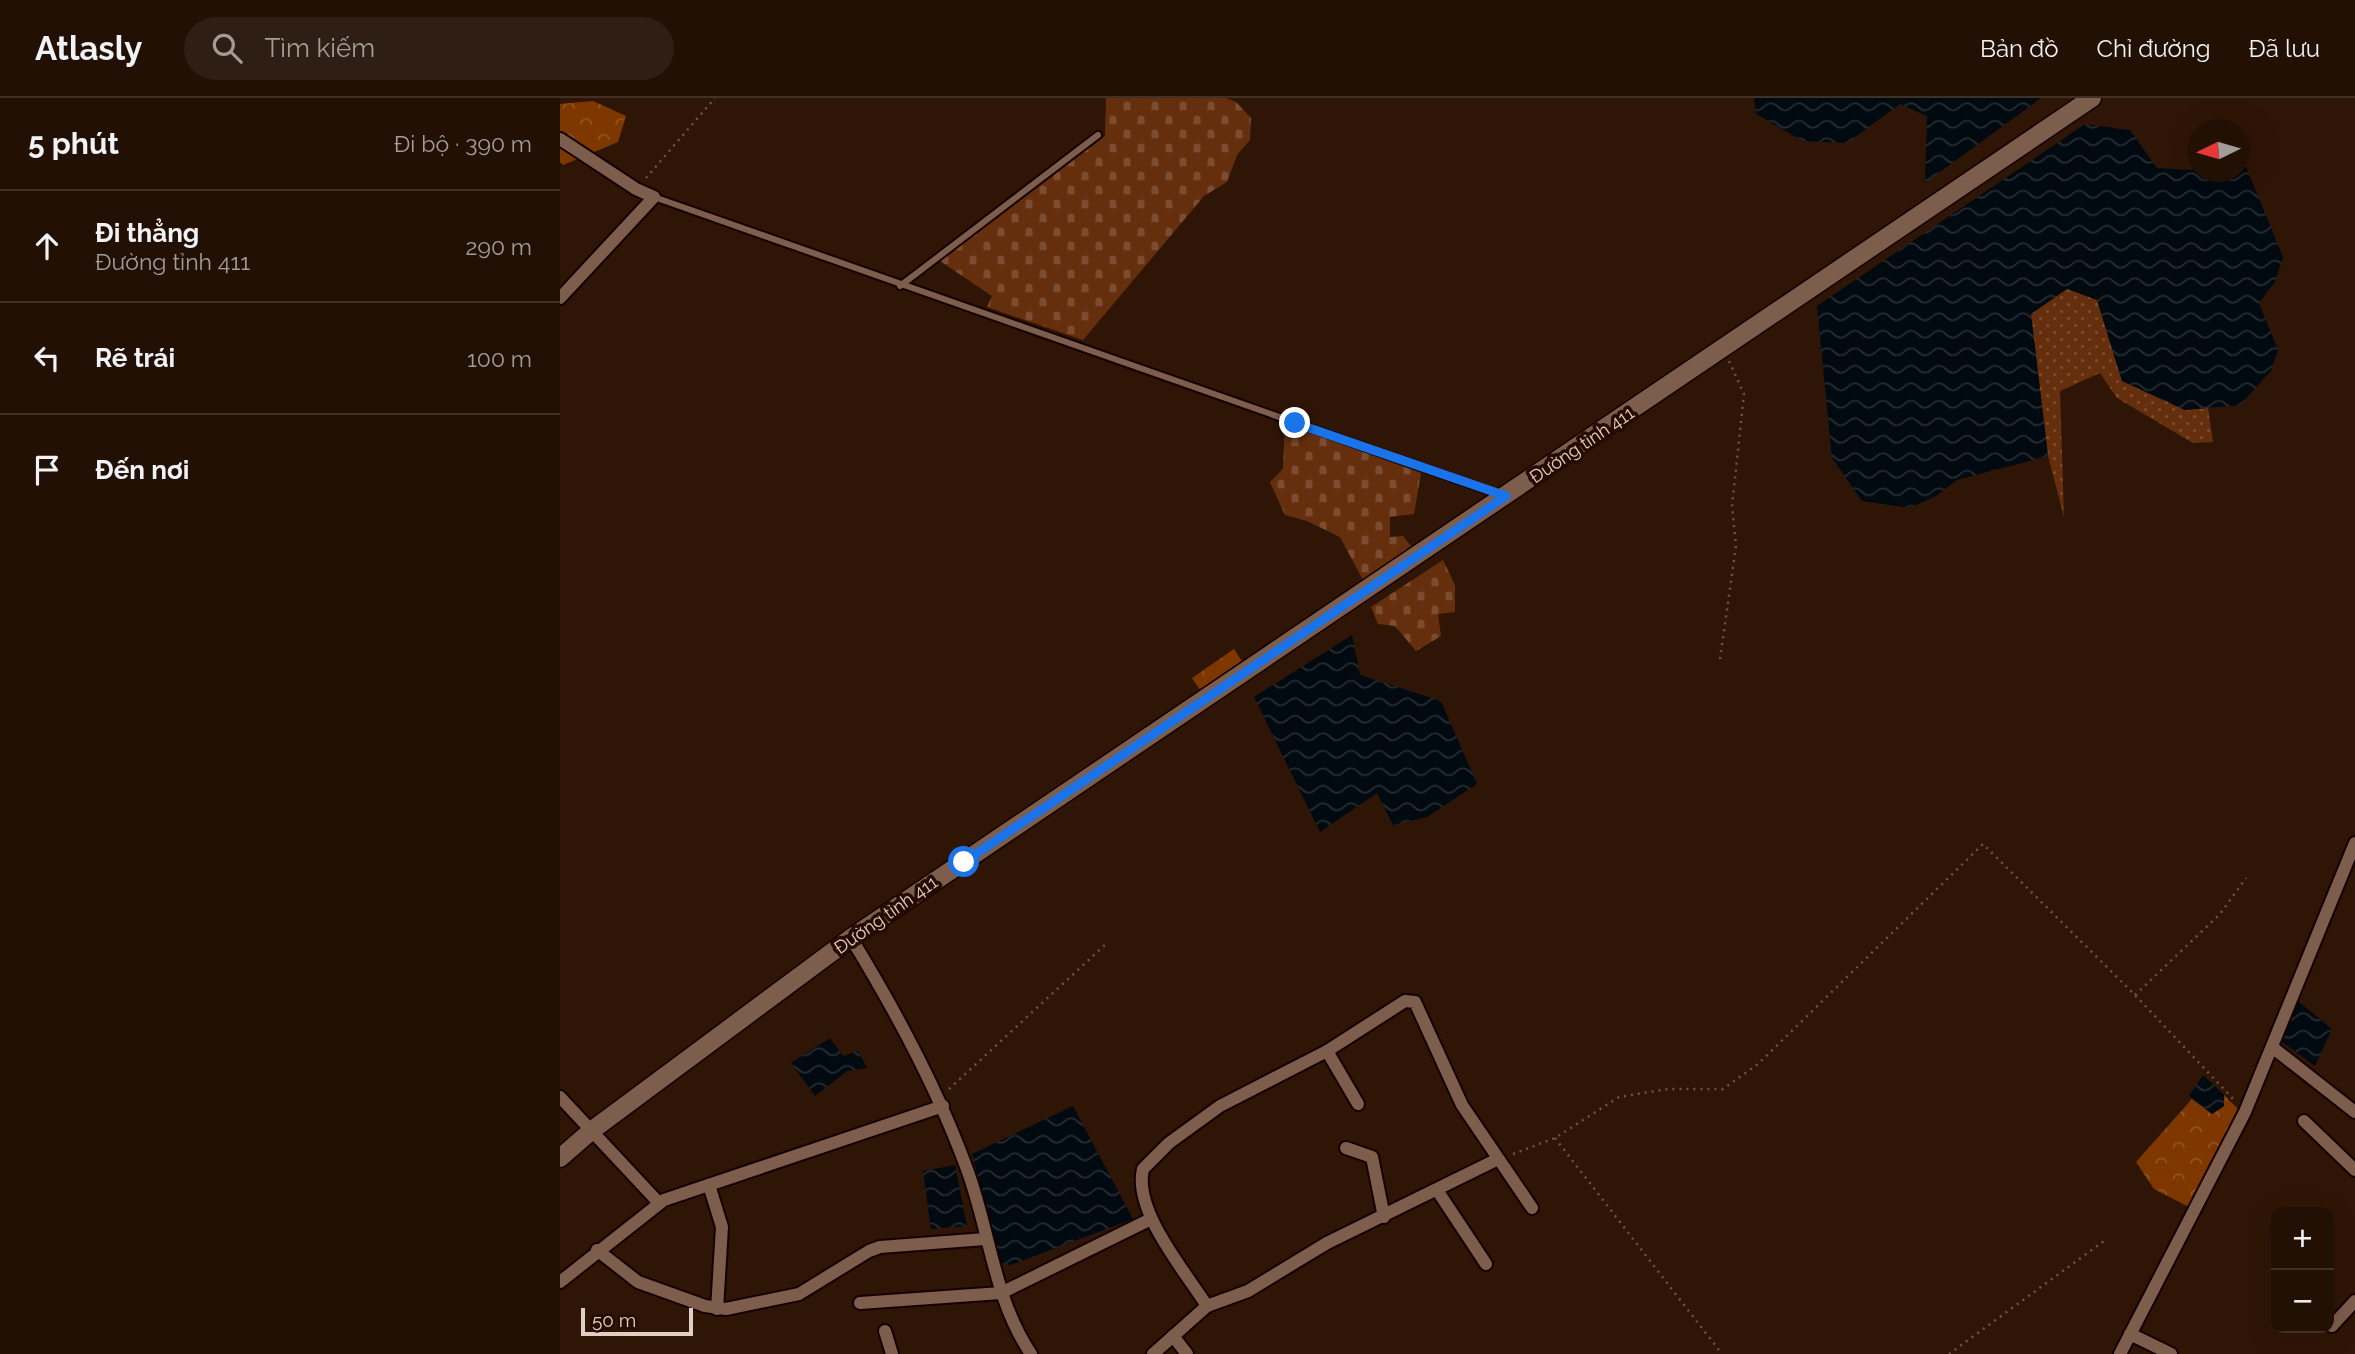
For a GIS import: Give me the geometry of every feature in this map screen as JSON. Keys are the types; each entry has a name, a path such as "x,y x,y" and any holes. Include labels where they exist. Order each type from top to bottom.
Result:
{"main road":[{"name":"Đường tỉnh 411","path":"560,1158 592,1131 851,938 2092,98"}],"street":[{"path":"560,139 636,189 654,197 560,298"},
{"path":"2120,1354 2245,1112 2355,843"},
{"path":"851,938 889,1000 941,1102 969,1177 1001,1293 1031,1354"},
{"path":"1207,1306 1152,1219 1142,1194 1143,1169 1170,1143 1220,1106 1327,1051 1405,1001 1415,1002 1462,1105 1496,1160 1532,1208"},
{"path":"2272,1047 2355,1112"},
{"path":"1327,1051 1358,1104"},
{"path":"560,1097 659,1203"},
{"path":"560,1282 659,1203 941,1102"},
{"path":"2304,1121 2355,1170"},
{"path":"1346,1147 1372,1157 1384,1217"},
{"path":"1153,1354 1207,1306 1248,1291 1327,1242 1384,1217 1496,1160"},
{"path":"709,1185 722,1227 717,1308"},
{"path":"1437,1191 1486,1264"},
{"path":"860,1303 1001,1293 1152,1219"},
{"path":"597,1250 638,1282 717,1308 799,1294 880,1247 985,1239"},
{"path":"2334,1324 2355,1301"},
{"path":"885,1331 892,1354"},
{"path":"2130,1334 2171,1354"},
{"path":"1173,1336 1187,1354"}],"lane":[{"path":"900,286 1098,135"},
{"path":"654,197 900,286 1506,496"}],"path":[{"path":"636,189 715,98"},
{"path":"1720,659 1736,546 1732,506 1744,394 1723,349"},
{"path":"1496,1160 1555,1138 1619,1097 1668,1089 1723,1089 1758,1064 1983,844 2135,995 2245,1112"},
{"path":"2135,995 2220,914 2246,878"},
{"path":"941,1102 1107,943"},
{"path":"1555,1138 1722,1354"},
{"path":"1949,1354 2104,1241"}],"green space":[{"path":"1106,98 1226,98 1236,102 1251,118 1250,140 1237,155 1227,182 1204,196 1083,340 987,307 992,296 940,261 1105,136"},
{"path":"593,101 626,116 618,142 563,165 560,162 560,104"},
{"path":"2067,288 2097,300 2122,381 2185,410 2208,408 2213,442 2193,443 2117,398 2100,373 2060,391 2064,517 2048,456 2031,314"},
{"path":"1285,424 1421,473 1414,514 1390,517 1390,537 1403,536 1411,546 1364,582 1340,537 1307,521 1285,515 1270,482 1283,469"},
{"path":"1443,560 1455,585 1455,612 1438,614 1441,636 1416,651 1395,626 1378,624 1371,607"},
{"path":"1234,649 1243,663 1201,691 1192,678"},
{"path":"2224,1095 2241,1112 2191,1208 2154,1189 2136,1162 2192,1099 2212,1114 2224,1106"}],"water":[{"path":"1754,98 2041,98 1925,183 1927,116 1900,104 1847,143 1803,141 1756,114"},
{"path":"2085,124 2130,130 2157,168 2187,170 2187,182 2250,182 2250,177 2283,257 2275,282 2259,303 2278,350 2271,371 2240,405 2185,410 2122,381 2097,300 2067,289 2031,314 2048,456 1957,480 1936,496 1910,508 1862,501 1832,458 1817,306"},
{"path":"1352,635 1360,675 1441,701 1477,784 1427,817 1393,825 1377,793 1320,832 1254,697"},
{"path":"2298,1001 2332,1029 2315,1066 2278,1039"},
{"path":"830,1038 843,1056 858,1051 867,1068 847,1071 815,1096 791,1063"},
{"path":"2203,1075 2224,1095 2224,1106 2212,1114 2189,1096"},
{"path":"1073,1106 1133,1219 1011,1265 999,1262 972,1154"},
{"path":"955,1165 967,1226 931,1229 923,1171"}],"route":[{"path":"964,862 1506,496 1295,423"}]}
